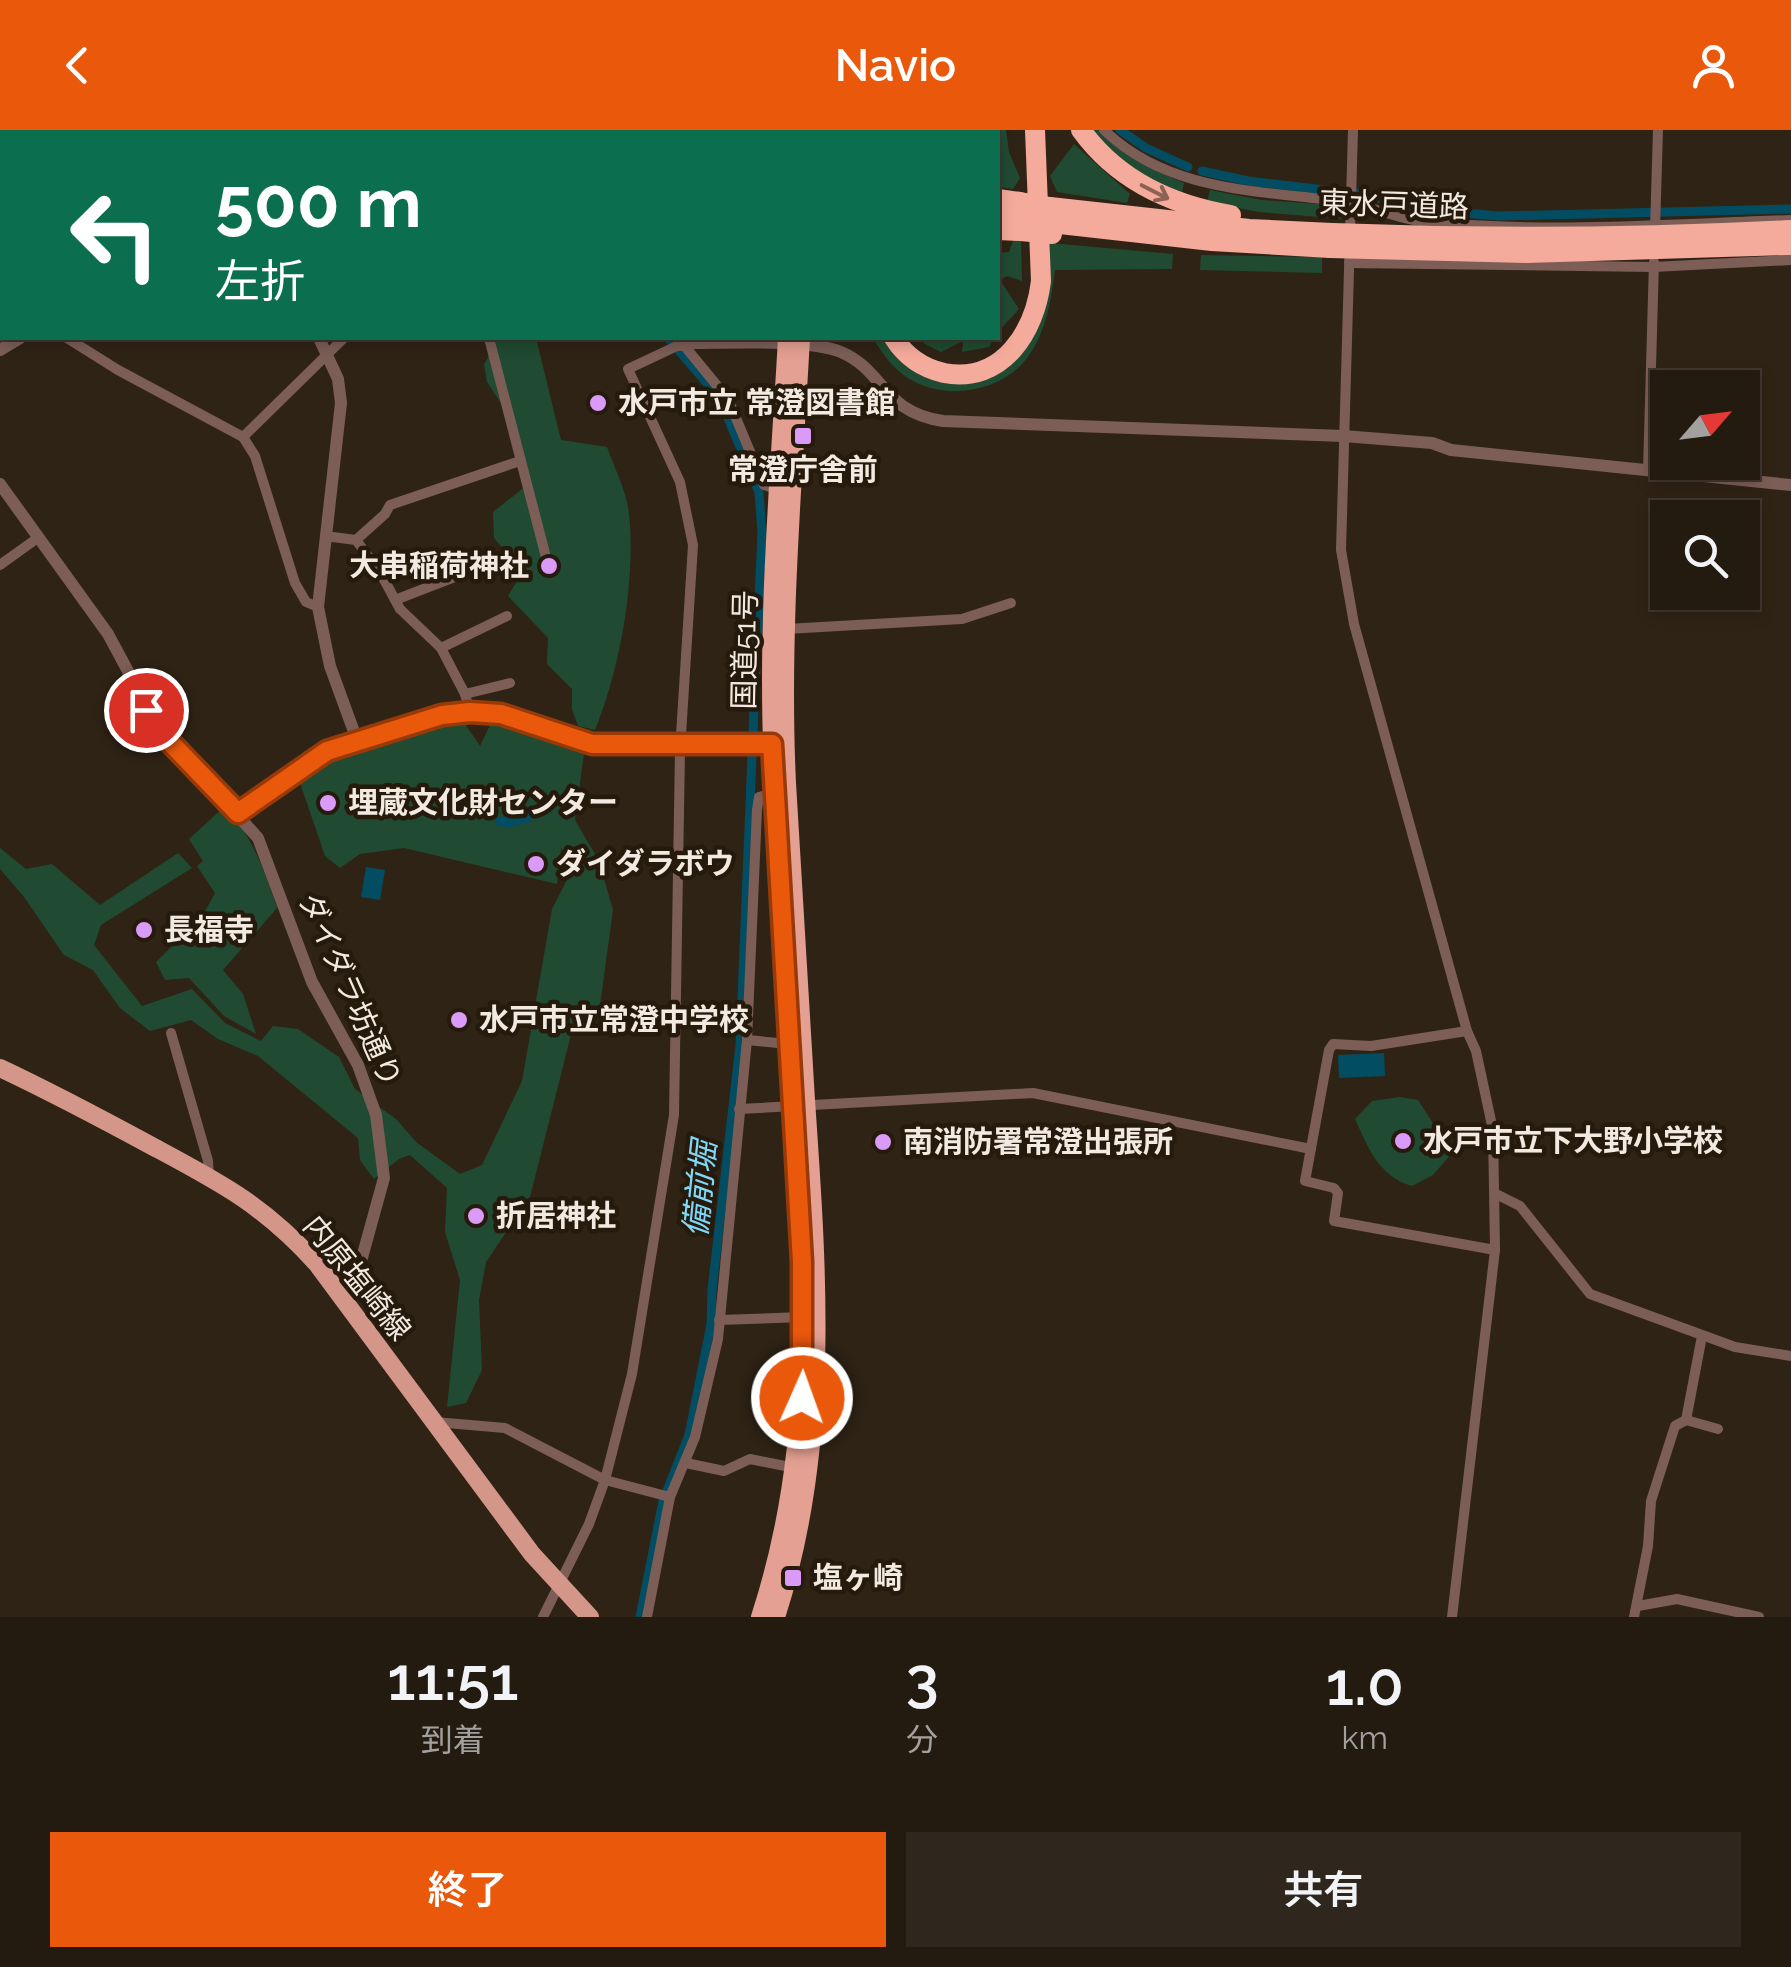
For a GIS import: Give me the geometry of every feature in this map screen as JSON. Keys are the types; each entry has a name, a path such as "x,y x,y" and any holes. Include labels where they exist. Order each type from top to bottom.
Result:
{"highway":[{"path":"906,340 939,363 970,365 1006,346 1018,329 1032,288 1034,266 1027,130"},
{"path":"896,340 924,367 972,374 1005,359 1023,338 1038,306 1041,281 1035,130"},
{"path":"1081,130 1127,176 1163,198 1331,235"},
{"name":"東水戸道路","path":"1000,201 1021,217"},
{"name":"東水戸道路","path":"1000,214 1212,246 1331,235 1664,237 1791,230"},
{"path":"1000,229 1021,217 1051,222"},
{"name":"東水戸道路","path":"1051,222 1213,226 1526,253 1791,246"},
{"name":"国道51号","path":"776,1617 802,1512 816,1399 819,1317 765,744 779,490 794,342"},
{"name":"国道51号","path":"760,1617 780,1547 795,1468 802,1398 800,1106 789,1044 774,793 765,744 786,629 794,342"}],"main road":[{"name":"内原塩崎線","path":"0,1068 244,1196 285,1229 317,1264 559,1585 590,1617"}],"street":[{"path":"1104,130 1140,157 1194,180 1252,192 1350,202 1419,221 1534,226 1655,218 1791,220"},
{"path":"1353,130 1341,550 1354,624 1476,1051 1493,1130 1495,1250 1452,1617"},
{"path":"1648,470 1658,130"},
{"path":"1349,263 1653,267 1791,260"},
{"path":"71,340 118,370 243,437 256,456 295,582 306,602 318,607"},
{"path":"320,340 338,379 342,403 318,607 330,666 357,740"},
{"path":"243,437 342,340"},
{"path":"490,340 547,561"},
{"path":"543,1617 605,1480 632,1374 674,1116 681,744 692,530 680,482 628,369 678,344 794,342 840,352 856,361 893,400 929,419 1343,436 1791,486"},
{"path":"678,344 728,399 764,484 779,490"},
{"path":"356,540 390,505 520,461"},
{"name":"ダイダラ坊通り","path":"0,484 108,634 158,727 238,813 263,848 312,982 358,1065 376,1115 383,1158 382,1189 358,1272 342,1298"},
{"path":"325,536 356,540 380,572 400,610 441,648 466,694 470,712"},
{"path":"0,565 39,537"},
{"path":"395,600 465,573"},
{"path":"786,629 962,620 1011,602"},
{"path":"441,648 507,616"},
{"path":"466,694 510,683"},
{"path":"238,813 318,756 442,715 501,714 592,744 765,744"},
{"path":"648,1617 666,1496 686,1464 718,1338 747,1040 757,810 759,797 774,793"},
{"path":"171,1032 208,1161 209,1177"},
{"path":"1468,1032 1371,1046 1333,1044 1305,1181 1334,1188 1338,1193 1334,1221 1495,1250"},
{"path":"747,1040 789,1044"},
{"path":"739,1109 1040,1093 1311,1149"},
{"path":"1496,1194 1520,1206 1590,1294 1735,1347 1791,1356"},
{"path":"719,1320 804,1316"},
{"path":"1686,1420 1702,1336"},
{"path":"1718,1429 1686,1420 1675,1426 1651,1501 1636,1611 1677,1599 1760,1617"},
{"path":"434,1422 505,1428 605,1480 666,1496"},
{"path":"686,1464 724,1470 750,1458 795,1468"}],"green space":[{"path":"1000,130 1006,130 1009,152 1020,178 1013,189 1000,187"},
{"path":"1092,130 1100,130 1139,161 1184,183 1182,193 1133,168"},
{"path":"1074,144 1130,194 1127,203 1057,192 1050,176"},
{"path":"1210,190 1262,200 1344,206 1344,219 1259,212 1207,202"},
{"path":"1013,241 1021,241 1022,281 1007,276 1000,280 1000,253 1009,252"},
{"path":"1050,243 1173,254 1172,269 1055,270 1043,327 1033,348 1017,369 990,385 959,391 915,382 891,363 874,340 885,340 910,367 941,382 975,382 993,375 1011,363 1050,266"},
{"path":"1201,255 1322,257 1322,273 1200,270"},
{"path":"1000,280 1019,309 1000,330"},
{"path":"493,340 536,340 561,440 607,447 626,497 631,540 628,595 619,652 595,730 578,726 572,709 572,689 547,664 548,638 508,596 517,581 519,567 494,538 493,512 531,482 514,423 487,382 484,364 496,344"},
{"path":"922,340 993,340 989,347 962,352 963,341 941,352"},
{"path":"493,719 584,753 575,820 599,861 613,910 599,1013 576,1015 530,1197 486,1262 479,1300 482,1370 466,1403 447,1407 460,1280 445,1232 447,1188 410,1155 374,1179 360,1160 358,1138 258,1056 218,1039 191,1020 150,1031 120,1008 93,970 64,955 0,869 0,848 26,869 52,864 100,905 178,853 192,868 101,925 94,945 142,1006 192,989 225,1023 261,1041 273,1026 298,1029 339,1057 355,1089 460,1174 482,1165 522,1081 552,909 574,866 561,848 557,884 404,848 360,854 340,868 325,856 299,780 331,761 447,723 465,724 480,746"},
{"path":"225,806 257,854 277,908 223,970 243,994 256,1034 224,1016 189,978 165,980 156,962 203,915 215,893 197,866 203,861 189,839"},
{"path":"1400,1097 1418,1100 1452,1153 1433,1175 1412,1186 1383,1168 1355,1119 1372,1101"}],"water":[{"path":"533,805 532,821 508,828 496,825 495,818 516,814"},
{"path":"366,867 385,870 380,900 361,897"},
{"path":"1384,1053 1385,1076 1339,1078 1338,1055"}],"waterway":[{"path":"1120,130 1146,148 1188,167"},
{"path":"1202,171 1248,181 1342,192"},
{"path":"1358,193 1420,209 1498,216 1791,209"},
{"name":"備前堀","path":"670,340 719,397 759,492 762,533 753,731"},
{"name":"備前堀","path":"640,1617 663,1501 689,1435 711,1324 740,1045 752,756"}],"place":[{"name":"水戸市立 常澄図書館","path":"598,403"},
{"name":"常澄庁舎前","path":"803,436"},
{"name":"大串稲荷神社","path":"549,566"},
{"name":"埋蔵文化財センター","path":"328,803"},
{"name":"ダイダラボウ","path":"536,864"},
{"name":"長福寺","path":"144,930"},
{"name":"水戸市立常澄中学校","path":"459,1020"},
{"name":"水戸市立下大野小学校","path":"1403,1141"},
{"name":"南消防署常澄出張所","path":"883,1142"},
{"name":"折居神社","path":"476,1216"},
{"name":"塩ヶ崎","path":"793,1578"}],"route":[{"path":"146,710 168,740 238,813 327,751 442,715 501,714 592,744 772,744 802,1262 802,1398"}]}
